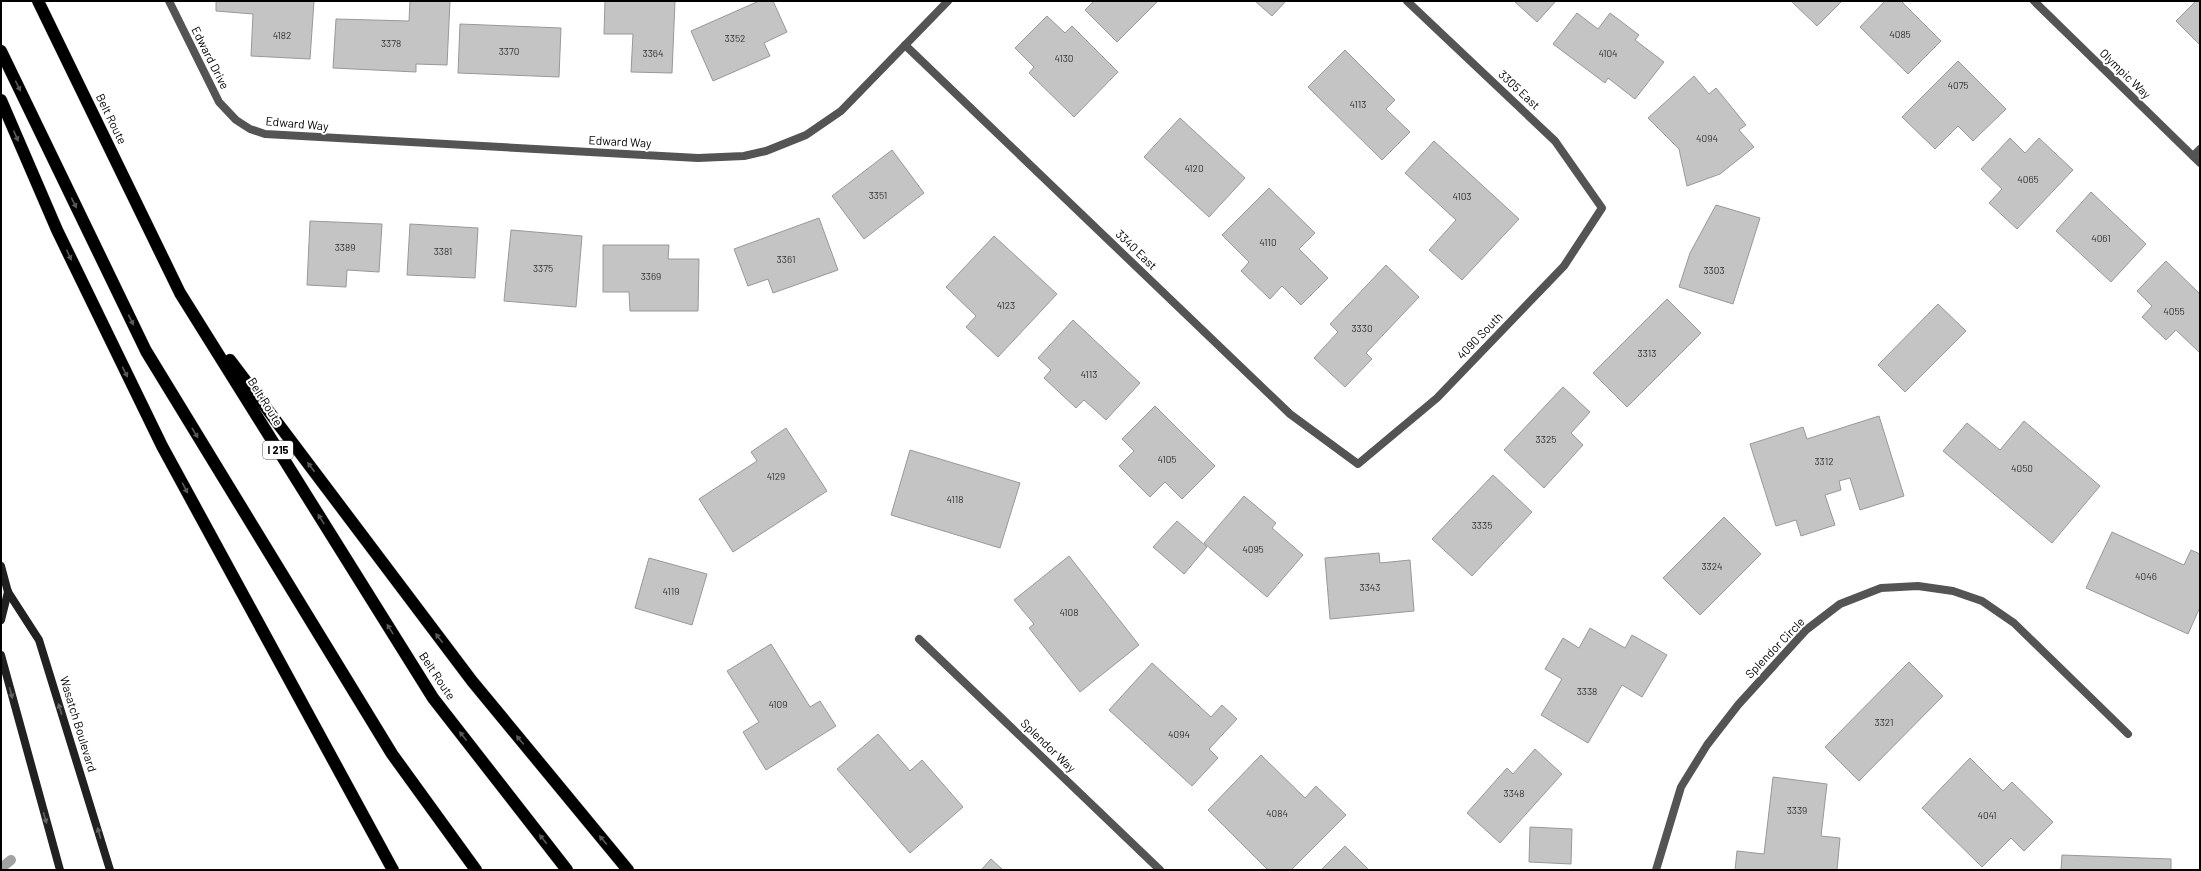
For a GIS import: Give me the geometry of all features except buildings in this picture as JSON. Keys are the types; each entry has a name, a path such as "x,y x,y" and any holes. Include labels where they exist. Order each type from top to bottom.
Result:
{"highway":[{"name":"Belt Route","path":"38,1 180,293 433,698 567,870"},
{"path":"1,51 146,351 392,754 476,870"},
{"path":"1,100 57,230 159,439 393,870"},
{"path":"180,293 472,682 628,870"}],"main road":[{"name":"Wasatch Boulevard","path":"1,566 8,592 39,640 110,870"},
{"name":"Wasatch Boulevard","path":"1,620 8,592"},
{"path":"1,655 60,870"}],"street":[{"name":"Edward Drive","path":"169,1 213,92 227,112 236,120"},
{"name":"Edward Way","path":"236,120 250,129 265,134 280,136 698,158 744,156 766,152 787,144 825,123 841,111 948,1"},
{"name":"3305 East","path":"1408,1 1555,141 1602,208"},
{"name":"Olympic Way","path":"2034,1 2200,163"},
{"name":"3340 East","path":"905,44 1290,414 1358,464"},
{"path":"2193,156 2200,149"},
{"name":"4090 South","path":"1358,464 1437,398 1564,266 1602,208"},
{"name":"Splendor Circle","path":"1656,870 1681,787 1707,745 1738,705 1806,630 1840,604 1881,588 1918,586 1953,591 1982,601 2014,623 2128,734"},
{"name":"Splendor Way","path":"919,639 1160,870"}],"waterway":[{"path":"1,868 11,860"}]}
